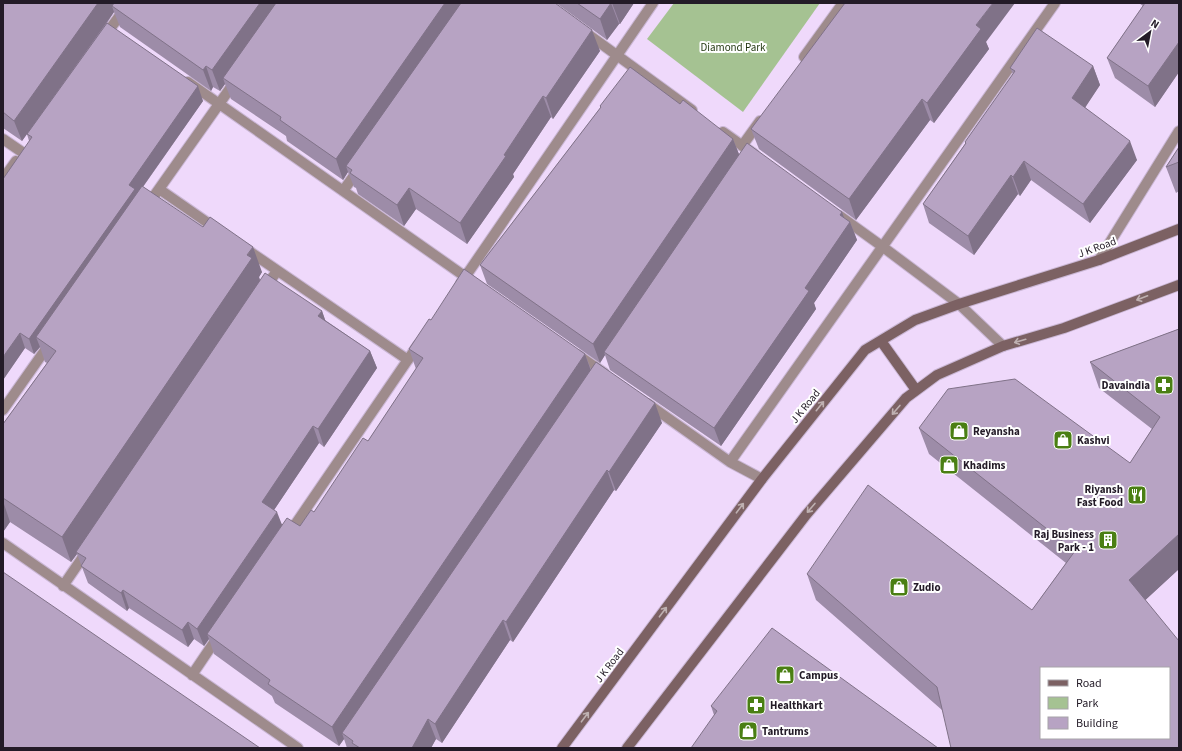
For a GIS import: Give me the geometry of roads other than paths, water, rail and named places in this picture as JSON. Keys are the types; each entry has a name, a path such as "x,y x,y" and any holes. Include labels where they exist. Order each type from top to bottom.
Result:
{"main road":[{"name":"J K Road","path":"562,748 762,479 865,350 915,320 959,304 1099,260 1179,229"},
{"path":"627,748 806,515 906,398 937,374 1003,346 1064,328 1179,285"},
{"path":"881,341 916,390"}],"street":[{"path":"97,47 114,31 129,3"},
{"path":"457,290 654,3"},
{"path":"797,68 843,3"},
{"path":"730,462 1055,3"},
{"path":"575,25 699,114"},
{"path":"140,215 241,72"},
{"path":"180,77 478,286"},
{"path":"742,146 765,113"},
{"path":"717,128 742,146 749,156 764,162"},
{"path":"1099,260 1179,131"},
{"path":"3,139 24,149 3,179"},
{"path":"343,191 366,159"},
{"path":"159,189 224,235"},
{"path":"833,211 883,246 959,304 1003,346"},
{"path":"238,244 408,360"},
{"path":"259,297 277,271"},
{"path":"3,410 58,332"},
{"path":"282,544 426,335"},
{"path":"569,349 614,381"},
{"path":"640,399 730,462 762,479"},
{"path":"63,586 94,540"},
{"path":"3,543 298,748"},
{"path":"192,675 223,629"}],"place":[{"name":"Davaindia","path":"1164,385"},
{"name":"Reyansha","path":"959,431"},
{"name":"Kashvi","path":"1063,440"},
{"name":"Khadims","path":"949,465"},
{"name":"Riyansh Fast Food","path":"1137,495"},
{"name":"Raj Business Park - 1","path":"1108,540"},
{"name":"Zudio","path":"899,587"},
{"name":"Campus","path":"785,675"},
{"name":"Healthkart","path":"756,705"},
{"name":"Tantrums","path":"748,731"}],"park label":[{"name":"Diamond Park","path":"733,47"}]}
